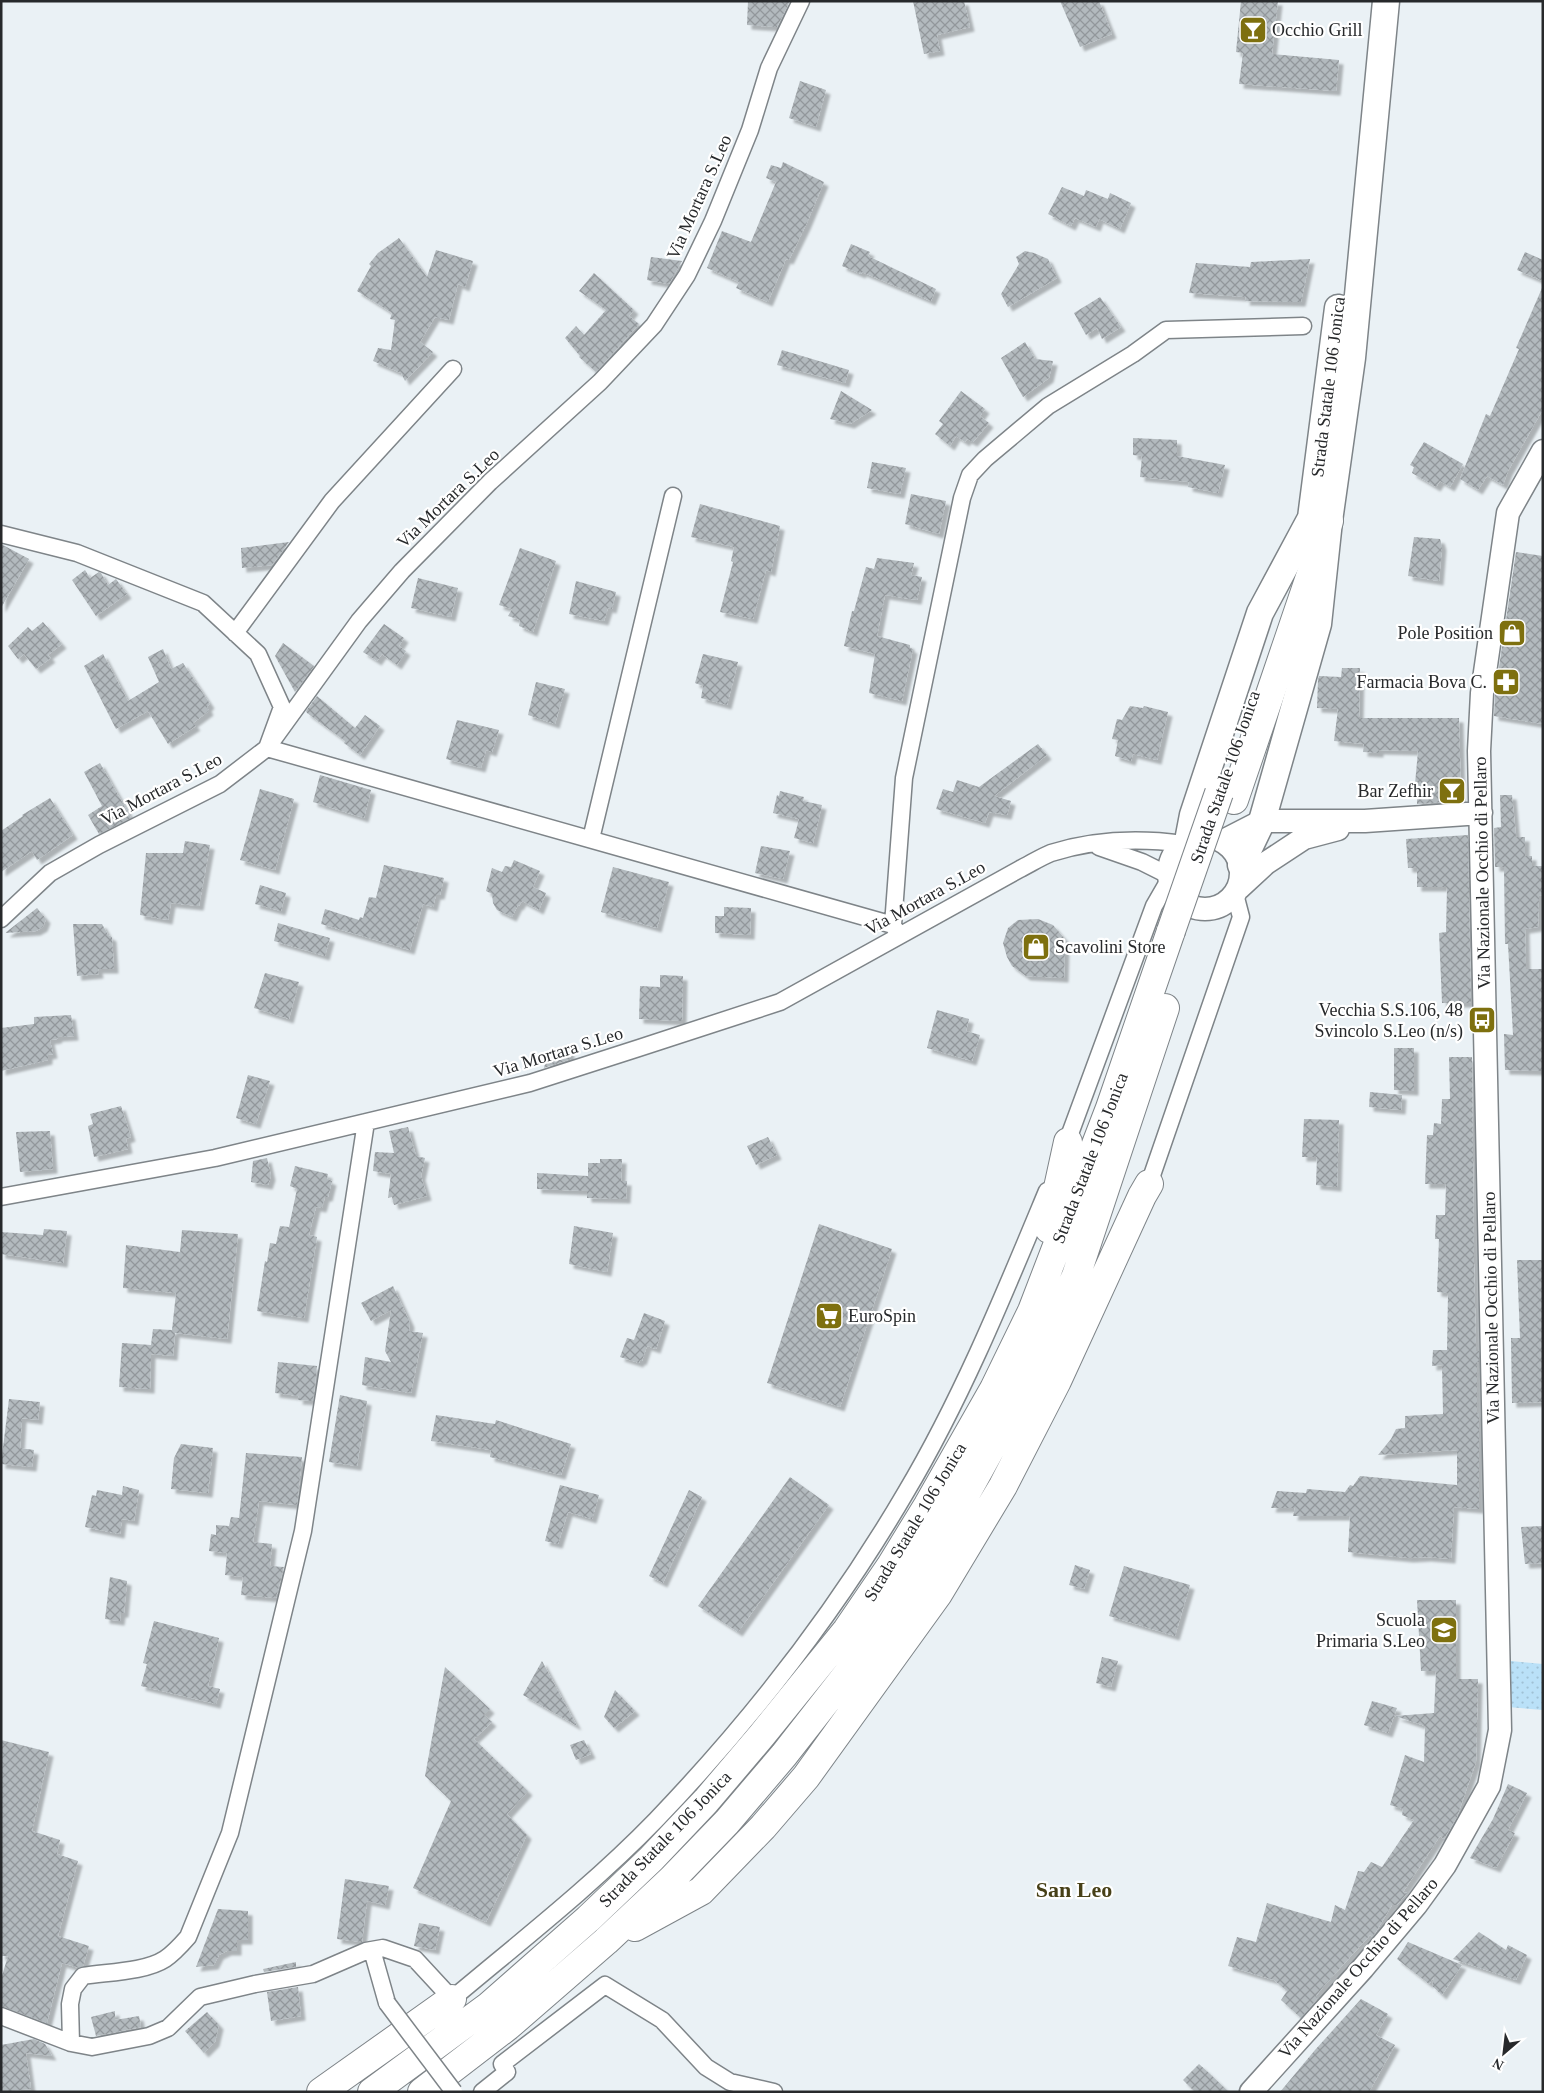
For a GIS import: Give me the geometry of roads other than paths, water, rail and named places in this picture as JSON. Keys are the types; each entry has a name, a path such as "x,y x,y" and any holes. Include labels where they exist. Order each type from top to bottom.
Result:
{"highway":[{"name":"Strada Statale 106 Jonica","path":"422,2092 508,2026 606,1941 700,1850 784,1756 870,1645 913,1582 954,1515 1016,1404 1076,1276 1180,935 1320,519"},
{"name":"Strada Statale 106 Jonica","path":"372,2092 489,2006 588,1919 651,1859 706,1801 847,1630 890,1567 994,1390 1032,1310 1110,1108 1180,935"},
{"path":"1032,1310 1068,1142"},
{"path":"606,1941 646,1922 701,1891 763,1827 806,1778 864,1698 938,1594 1002,1486 1057,1381 1149,1184"},
{"path":"321,2092 452,1999"}],"main road":[{"name":"Strada Statale 106 Jonica","path":"1320,519 1368,1"},
{"name":"Strada Statale 106 Jonica","path":"1320,519 1352,358 1386,1"},
{"path":"1238,882 1262,821 1318,624 1320,519"},
{"path":"1185,843 1260,613 1320,519"}],"street":[{"name":"Via Mortara S.Leo","path":"1,919 50,873 99,845 220,784 267,748 359,621 402,571 490,482 600,382 654,325 687,276 713,221 750,130 769,68 801,1"},
{"path":"1,534 76,553 203,603 258,654 282,707 267,748 591,839 896,930 904,778 962,498 970,475 985,459 1048,406 1133,354 1166,330 1303,326"},
{"path":"235,633 332,501 453,369"},
{"name":"Via Nazionale Occhio di Pellaro","path":"1251,2092 1363,1968 1416,1905 1445,1865 1488,1786 1500,1730 1479,751 1482,693 1508,513 1543,451"},
{"path":"591,839 673,496"},
{"path":"1223,841 1262,821 1365,821 1481,814"},
{"path":"1090,844 1135,859 1169,877 1176,896 1182,902 1198,909 1215,908 1223,905 1238,882 1304,838 1365,821"},
{"path":"1,2016 71,2043 92,2047 149,2036 168,2028 200,1997 255,1984 313,1974 372,1950 383,1948 414,1959 452,1999 587,1886 655,1821 758,1706 871,1550 907,1490 940,1429 1003,1296 1068,1142 1154,906 1169,877 1172,858 1185,843 1209,837 1223,841 1231,848 1238,882 1241,917 1149,1184"},
{"name":"Via Mortara S.Leo","path":"1,1197 215,1158 530,1083 780,1002 896,930 1051,854 1090,844 1153,840 1185,843"},
{"path":"71,2043 70,2004 73,1989 83,1976 145,1967 164,1960 177,1950 188,1937 230,1833 304,1531 366,1122"},
{"path":"372,1950 387,2003 454,2092"},
{"path":"482,2092 507,2072 502,2064 606,1985 662,2020 706,2067 730,2082 774,2092"}],"place":[{"name":"Occhio Grill","path":"1253,30"},
{"name":"Pole Position","path":"1512,633"},
{"name":"Farmacia Bova C.","path":"1506,682"},
{"name":"Bar Zefhir","path":"1452,791"},
{"name":"Scavolini Store","path":"1036,947"},
{"name":"Vecchia S.S.106, 48 Svincolo S.Leo (n/s)","path":"1482,1020"},
{"name":"EuroSpin","path":"829,1316"},
{"name":"Scuola Primaria S.Leo","path":"1444,1630"}],"district":[{"name":"San Leo","path":"1074,1889"}]}
